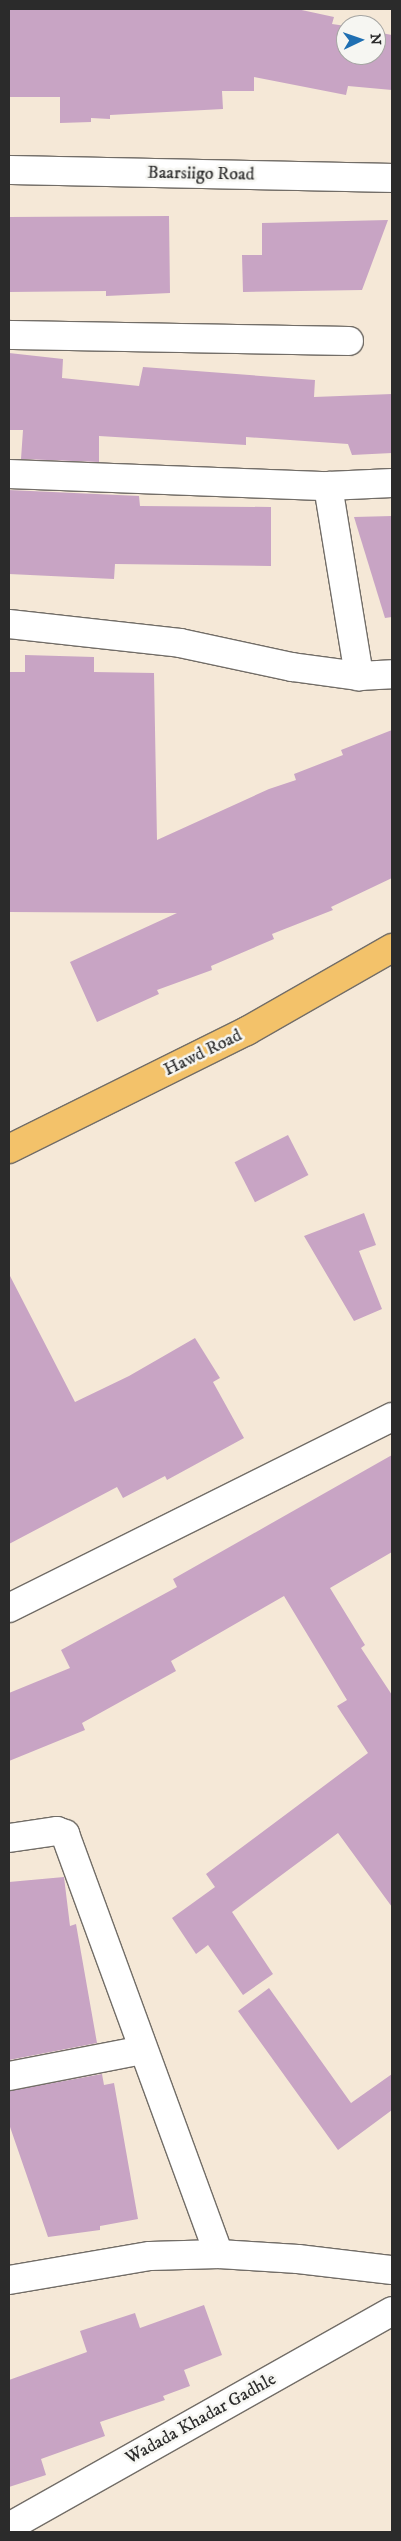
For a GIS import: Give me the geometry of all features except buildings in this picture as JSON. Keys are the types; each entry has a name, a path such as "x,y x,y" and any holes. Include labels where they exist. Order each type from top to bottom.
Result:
{"main road":[{"name":"Hawd Road","path":"9,1149 247,1031 392,948"}],"street":[{"name":"Baarsiigo Road","path":"9,170 392,178"},
{"path":"9,335 349,341"},
{"path":"9,474 328,486 392,483"},
{"path":"328,486 359,676"},
{"path":"9,624 180,643 292,667 359,676 392,674"},
{"path":"9,1608 392,1417"},
{"path":"9,1838 57,1831 65,1834 219,2254"},
{"path":"9,2076 143,2050"},
{"path":"9,2280 150,2256 219,2254 298,2258 392,2270"},
{"name":"Wadada Khadar Gadhle","path":"9,2527 43,2522 392,2311"}]}
